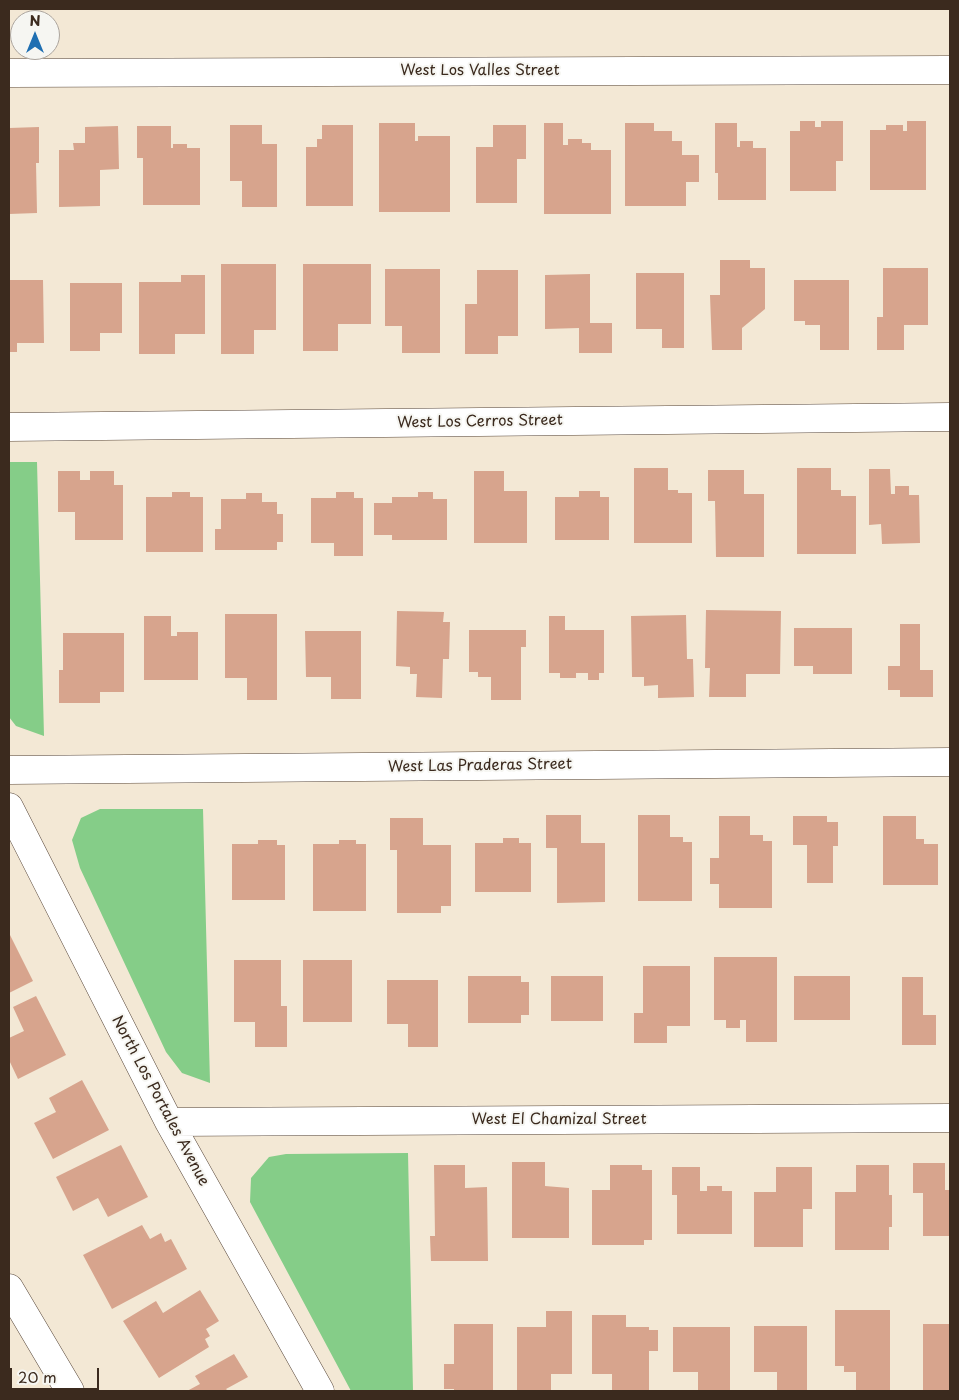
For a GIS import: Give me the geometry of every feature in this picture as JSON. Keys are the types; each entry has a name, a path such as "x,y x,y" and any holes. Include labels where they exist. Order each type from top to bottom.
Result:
{"street":[{"name":"West Los Valles Street","path":"9,73 950,70"},
{"name":"West Los Cerros Street","path":"9,426 950,417"},
{"name":"West Las Praderas Street","path":"9,770 950,762"},
{"name":"North Los Portales Avenue","path":"9,806 169,1122 320,1391"},
{"name":"West El Chamizal Street","path":"169,1122 950,1118"},
{"path":"9,1288 70,1391"}],"green space":[{"path":"9,462 37,462 44,736 16,726 9,717"},
{"path":"100,809 203,809 210,1083 182,1073 166,1052 80,868 72,840 81,818"},
{"path":"408,1153 413,1391 351,1391 250,1202 251,1178 269,1157 286,1154"}],"building":[{"path":"800,121 815,121 815,127 821,127 821,121 843,121 843,161 836,161 836,191 790,191 790,131 800,131"},
{"path":"907,121 926,121 926,190 870,190 870,130 886,130 886,125 903,125 903,131 907,131"},
{"path":"379,123 415,123 415,141 418,141 418,136 450,136 450,212 379,212"},
{"path":"544,123 563,123 563,145 568,145 568,139 582,139 582,143 591,143 591,150 611,150 611,214 544,214"},
{"path":"625,123 654,123 654,131 672,131 672,141 682,141 682,155 699,155 699,182 686,182 686,206 625,206"},
{"path":"715,123 737,123 737,147 740,147 740,141 753,141 753,148 766,148 766,200 718,200 718,173 715,173"},
{"path":"230,125 262,125 262,144 277,144 277,207 242,207 242,181 230,181"},
{"path":"322,125 353,125 353,206 306,206 306,147 317,147 317,139 322,139"},
{"path":"493,125 526,125 526,159 517,159 517,203 476,203 476,147 493,147"},
{"path":"118,126 119,169 100,170 100,206 59,207 59,150 74,150 73,143 85,143 85,127"},
{"path":"137,126 171,126 171,148 173,148 173,144 187,144 187,148 200,148 200,205 143,205 143,158 137,158"},
{"path":"39,127 39,163 36,163 37,213 9,214 9,128"},
{"path":"720,260 750,260 750,268 765,268 765,309 742,328 742,350 712,350 710,295 720,295"},
{"path":"221,264 276,264 276,330 254,330 254,354 221,354"},
{"path":"303,264 371,264 371,324 338,324 338,351 303,351"},
{"path":"883,268 928,268 928,325 904,325 904,350 877,350 877,317 883,317"},
{"path":"385,269 440,269 440,353 402,353 402,326 385,326"},
{"path":"477,270 518,270 518,336 498,336 498,354 465,354 465,304 477,304"},
{"path":"636,273 684,273 684,348 662,348 662,329 636,329"},
{"path":"590,274 590,323 612,323 612,353 579,353 579,328 545,329 545,275"},
{"path":"181,275 205,275 205,334 175,334 175,354 139,354 139,282 181,282"},
{"path":"9,280 43,280 44,343 17,343 17,352 9,352"},
{"path":"794,280 849,280 849,350 820,350 820,325 805,325 805,321 794,321"},
{"path":"70,283 122,283 122,333 100,333 100,351 70,351"},
{"path":"634,468 668,468 668,490 678,490 678,493 692,493 692,543 634,543"},
{"path":"797,468 831,468 831,490 841,490 841,496 856,496 856,554 797,554"},
{"path":"869,469 890,469 891,494 895,494 895,486 909,486 909,495 919,495 920,543 882,544 881,524 869,525"},
{"path":"708,470 744,470 744,494 764,494 764,557 716,557 715,501 708,501"},
{"path":"58,471 80,471 80,480 90,480 90,471 114,471 114,485 123,485 123,540 75,540 75,512 58,512"},
{"path":"474,471 504,471 504,491 527,491 527,543 474,543"},
{"path":"579,491 600,491 600,497 609,497 609,540 555,540 555,497 579,497"},
{"path":"172,492 190,492 190,497 203,497 203,552 146,552 146,497 172,497"},
{"path":"336,492 354,492 354,498 363,498 363,556 334,556 334,543 311,543 311,498 336,498"},
{"path":"418,492 433,492 433,499 447,499 447,540 392,540 392,535 374,535 374,503 392,503 392,497 418,497"},
{"path":"246,493 262,493 262,502 277,502 277,514 283,514 283,542 277,542 277,550 215,550 215,529 221,529 221,499 246,499"},
{"path":"706,610 781,611 780,674 746,674 746,697 709,697 710,668 705,668"},
{"path":"397,611 444,612 443,622 450,622 449,659 443,659 442,698 416,697 417,674 410,674 410,667 396,666"},
{"path":"225,614 277,614 277,700 247,700 247,678 225,678"},
{"path":"686,615 687,659 693,659 694,697 658,698 658,685 644,686 644,677 632,677 631,616"},
{"path":"144,616 171,616 171,636 177,636 177,632 198,632 198,680 144,680"},
{"path":"549,616 565,616 565,630 604,630 604,673 599,673 599,680 588,680 588,673 576,673 576,678 560,678 560,673 549,673"},
{"path":"900,624 920,624 920,670 933,670 933,697 900,697 900,690 888,690 888,666 900,666"},
{"path":"794,628 852,628 852,674 813,674 813,666 794,666"},
{"path":"469,630 526,630 526,647 521,647 521,700 491,700 491,677 478,677 478,672 469,672"},
{"path":"305,631 361,631 361,699 331,699 331,677 306,677"},
{"path":"63,633 124,633 124,692 100,692 100,703 59,703 59,670 63,670"},
{"path":"546,815 581,815 581,843 605,843 605,902 557,903 557,848 546,848"},
{"path":"638,815 670,815 670,837 683,837 683,842 692,842 692,901 638,901"},
{"path":"719,816 750,816 750,835 763,835 763,841 772,841 772,908 719,908 719,884 710,884 710,858 719,858"},
{"path":"793,816 827,816 827,822 838,822 838,846 833,846 833,883 807,883 807,845 793,845"},
{"path":"883,816 916,816 916,839 924,839 924,844 938,844 938,885 883,885"},
{"path":"390,818 423,818 423,845 451,845 451,906 441,906 441,913 397,913 397,850 390,850"},
{"path":"503,838 519,838 519,843 531,843 531,892 475,892 475,843 503,843"},
{"path":"258,840 277,840 277,845 285,845 285,900 232,900 232,844 258,844"},
{"path":"339,840 356,840 356,844 366,844 366,911 313,911 313,844 339,844"},
{"path":"9,933 33,981 9,993"},
{"path":"714,957 777,957 777,1042 746,1042 746,1020 740,1020 740,1028 726,1028 726,1020 714,1020"},
{"path":"234,960 281,960 281,1006 287,1006 287,1047 255,1047 255,1022 234,1022"},
{"path":"303,960 352,960 352,1022 303,1022"},
{"path":"643,966 690,966 690,1026 667,1026 667,1043 634,1043 634,1013 643,1013"},
{"path":"468,976 521,976 521,982 529,982 529,1015 521,1015 521,1023 468,1023"},
{"path":"551,976 603,976 603,1021 551,1021"},
{"path":"794,976 850,976 850,1020 794,1020"},
{"path":"902,977 923,977 923,1015 936,1015 936,1045 902,1045"},
{"path":"387,980 438,980 438,1047 408,1047 408,1024 387,1024"},
{"path":"36,996 66,1055 18,1079 9,1060 9,1038 24,1031 13,1007"},
{"path":"82,1080 109,1130 53,1159 34,1123 56,1112 49,1098"},
{"path":"121,1145 148,1197 108,1217 98,1198 73,1211 56,1177"},
{"path":"512,1162 545,1162 545,1186 569,1188 569,1238 512,1238"},
{"path":"913,1163 945,1163 945,1190 950,1190 950,1236 923,1236 923,1193 913,1193"},
{"path":"434,1165 465,1165 465,1188 487,1187 488,1261 431,1261 430,1236 435,1236"},
{"path":"610,1165 642,1165 642,1170 652,1170 652,1240 644,1240 644,1245 592,1245 592,1190 610,1190"},
{"path":"856,1165 889,1165 889,1195 892,1195 892,1227 889,1227 889,1250 835,1250 835,1192 856,1192"},
{"path":"672,1167 700,1167 700,1191 707,1191 707,1186 722,1186 722,1191 732,1191 732,1234 677,1234 677,1195 672,1195"},
{"path":"776,1167 812,1167 812,1209 803,1209 803,1247 754,1247 754,1192 776,1192"},
{"path":"142,1225 150,1239 161,1233 165,1242 171,1239 187,1269 112,1309 83,1255"},
{"path":"200,1290 219,1321 206,1329 210,1336 205,1339 209,1347 159,1378 123,1321 156,1301 163,1313"},
{"path":"835,1310 890,1310 890,1390 856,1390 856,1372 844,1372 844,1366 835,1366"},
{"path":"546,1311 572,1311 572,1374 551,1374 551,1391 517,1391 517,1327 546,1327"},
{"path":"592,1315 626,1315 626,1327 649,1327 649,1330 658,1330 658,1351 649,1351 649,1391 612,1391 612,1374 592,1374"},
{"path":"454,1324 493,1324 493,1391 454,1391 454,1389 444,1389 444,1364 454,1364"},
{"path":"923,1324 950,1324 950,1391 923,1391"},
{"path":"754,1326 807,1326 807,1391 777,1391 777,1372 754,1372"},
{"path":"673,1327 730,1327 730,1391 698,1391 698,1372 673,1372"},
{"path":"234,1354 248,1377 226,1389 228,1391 187,1391 200,1384 195,1376"}]}
